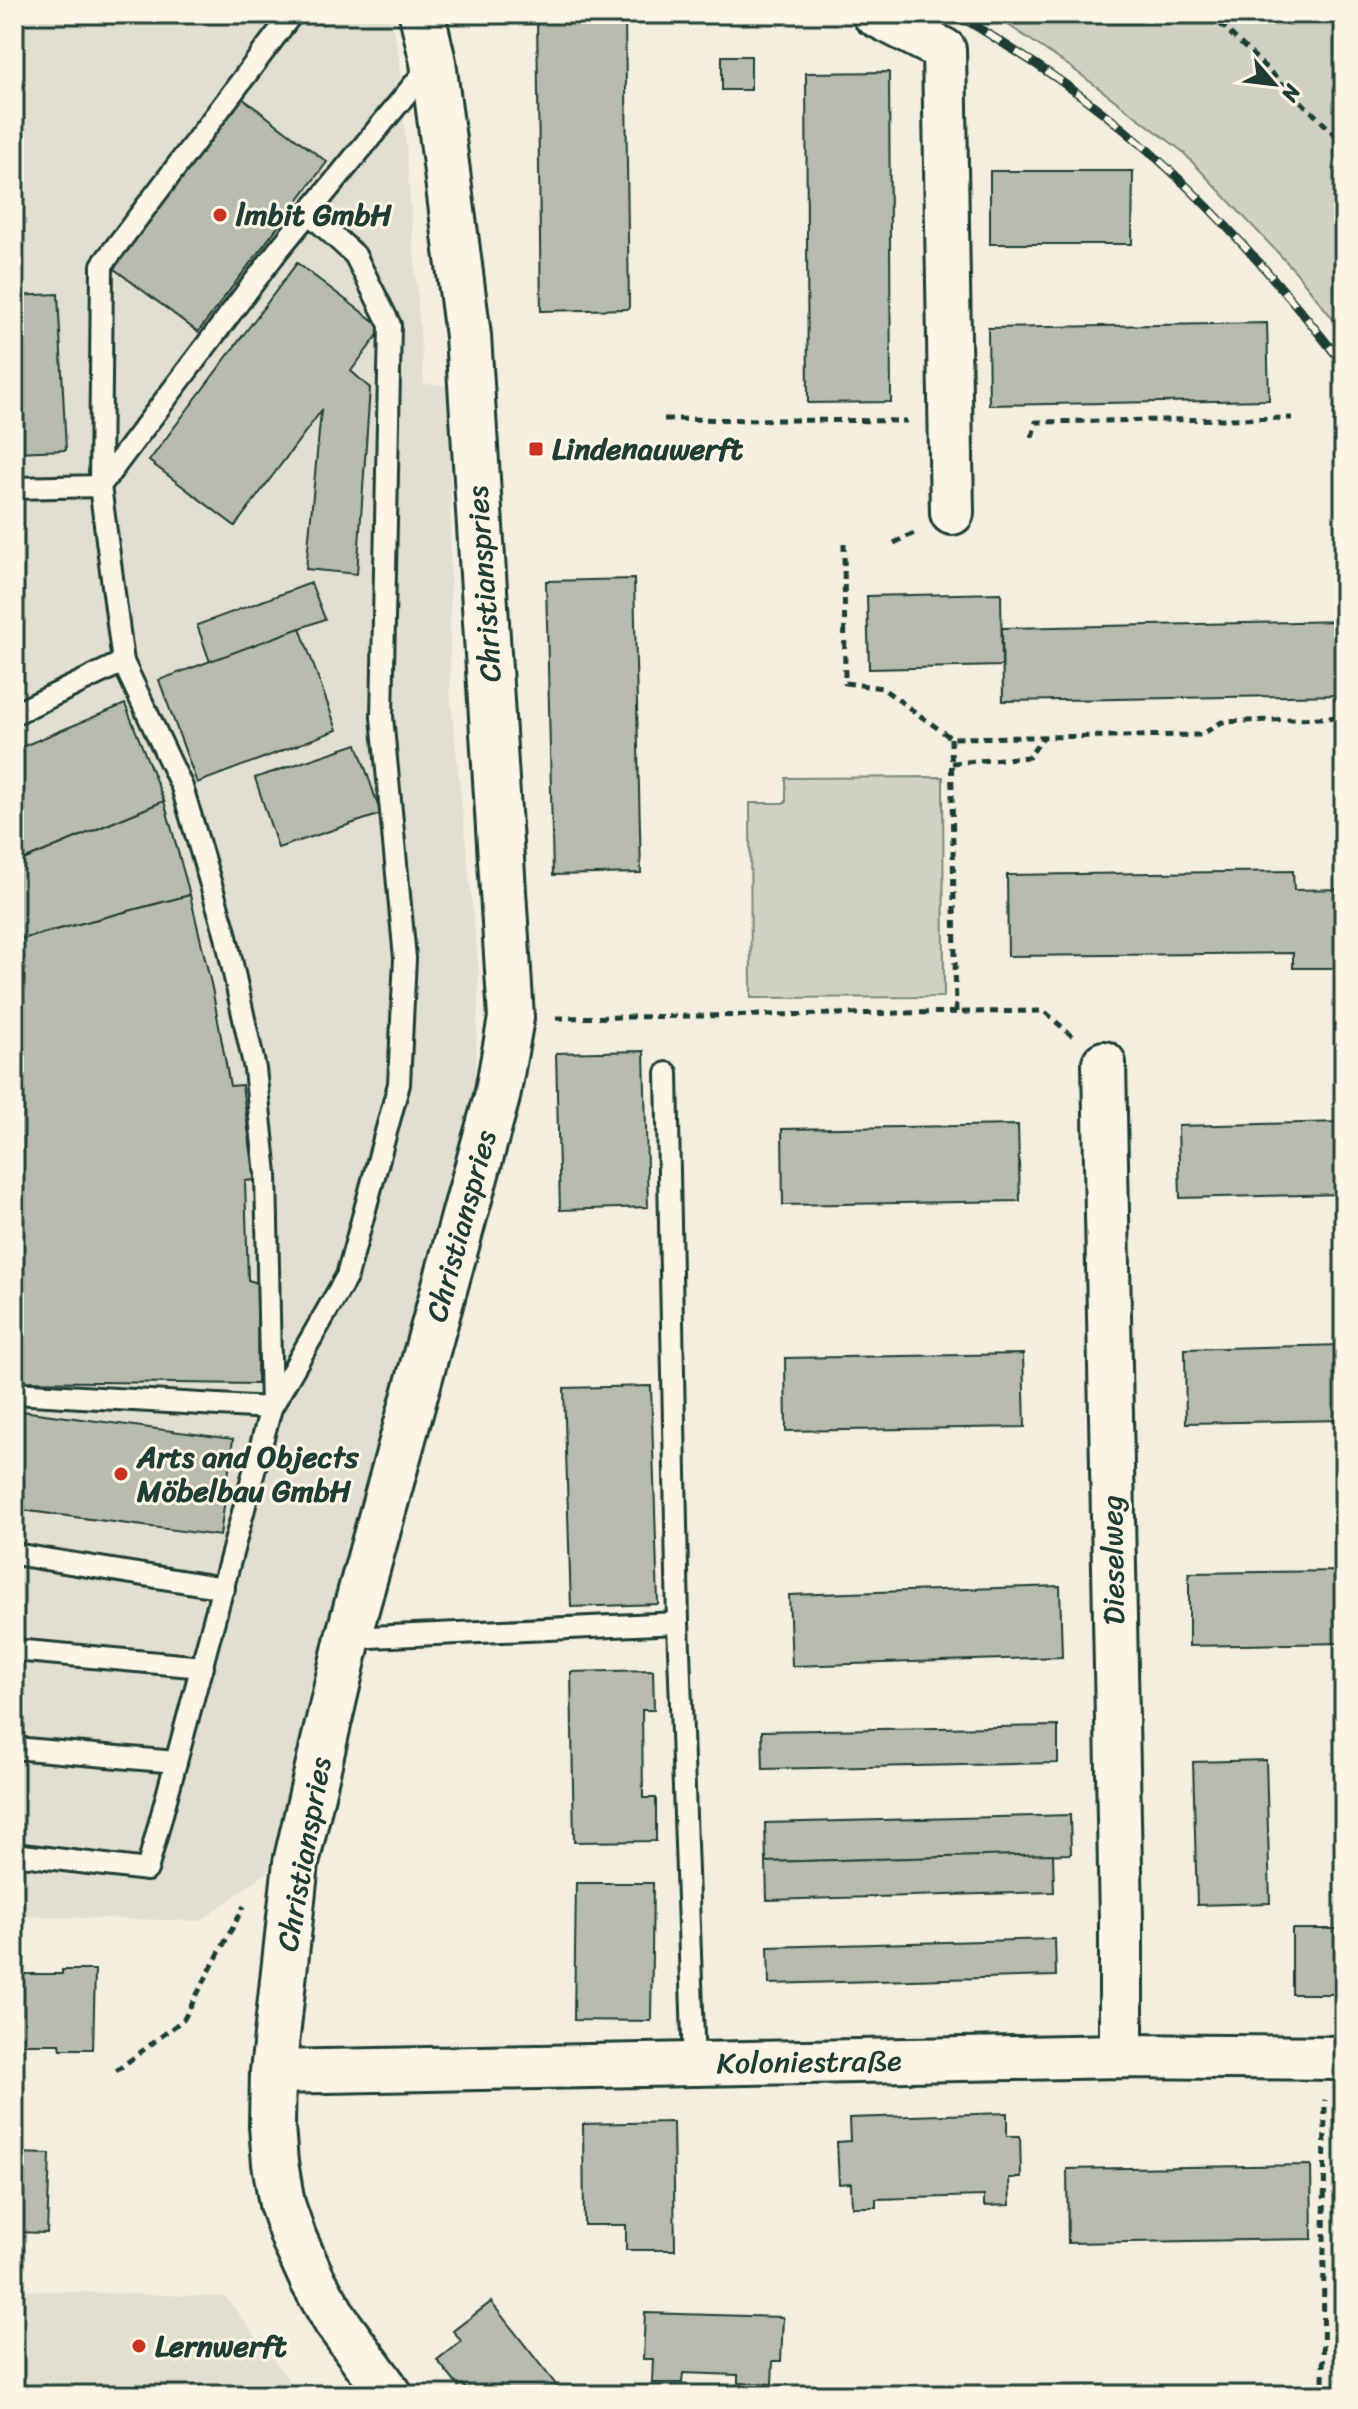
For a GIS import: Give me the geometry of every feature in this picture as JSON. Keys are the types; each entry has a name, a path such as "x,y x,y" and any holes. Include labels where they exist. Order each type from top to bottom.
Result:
{"street":[{"name":"Christianspries","path":"390,2395 336,2321 294,2239 282,2204 272,2126 273,2072 296,1863 348,1638 497,1097 511,1018 468,336 433,62 422,14"},
{"path":"874,14 944,50 952,513"},
{"name":"Dieselweg","path":"1104,1063 1121,2056"},
{"name":"Koloniestraße","path":"273,2072 1121,2056 1335,2058"}],"lane":[{"path":"271,1408 266,1174 255,1069 225,932 182,787 123,662 100,486 102,265 292,14"},
{"path":"100,486 279,249 433,62"},
{"path":"14,1854 147,1870 271,1408 347,1276 399,1084 405,958 382,717 390,325 355,255 309,213"},
{"path":"14,488 100,486"},
{"path":"14,714 123,662"},
{"path":"667,1073 678,1623 694,2065"},
{"path":"14,1393 271,1408"},
{"path":"14,1554 224,1588"},
{"path":"348,1638 678,1623"},
{"path":"14,1650 203,1667"},
{"path":"14,1748 176,1762"}],"path":[{"path":"1210,14 1344,143"},
{"path":"664,419 907,423 906,407"},
{"path":"1032,437 1036,422 1292,418"},
{"path":"844,543 845,683 882,688 951,738 1201,735 1222,722 1344,717"},
{"path":"952,763 1029,757 1044,736"},
{"path":"951,738 956,1012"},
{"path":"511,1018 1044,1011 1104,1063"},
{"path":"116,2071 184,2019 250,1893 296,1863"},
{"path":"1323,2395 1335,2058"}],"shaded area":[{"path":"14,14 389,14 399,55 424,384 451,386 450,691 479,971 475,1089 369,1468 267,1872 201,1921 14,1916"},
{"path":"992,14 1344,14 1344,333 1295,271 1182,151 1072,68"},
{"path":"943,777 944,997 751,998 750,803 786,803 786,778"},
{"name":"Lernwerft","path":"14,2290 226,2297 300,2395 14,2395"}],"building":[{"path":"625,17 629,309 541,311 537,18"},
{"path":"722,56 751,56 751,90 722,90"},
{"path":"889,72 891,402 808,403 806,73"},
{"name":"lmbit GmbH","path":"242,98 327,162 198,332 113,268"},
{"path":"990,171 1133,171 1132,244 990,244"},
{"path":"297,263 383,328 351,371 370,388 357,574 306,569 321,411 235,526 149,461"},
{"path":"58,294 66,450 14,452 14,296"},
{"path":"1267,323 1269,400 989,405 988,328"},
{"path":"634,579 641,873 553,875 546,581"},
{"path":"311,583 325,619 210,662 197,625"},
{"path":"1001,593 1002,666 869,669 867,596"},
{"path":"1344,621 1344,695 1003,701 1002,628"},
{"path":"300,628 337,730 197,783 159,680"},
{"path":"125,704 164,801 14,864 14,750"},
{"path":"357,744 381,814 278,848 255,778"},
{"path":"164,801 190,895 14,941 14,864"},
{"path":"1293,871 1294,890 1344,889 1344,968 1293,968 1293,953 1008,956 1007,875"},
{"path":"190,895 212,988 230,1086 242,1085 255,1180 245,1181 248,1280 258,1283 257,1384 14,1381 14,941"},
{"path":"644,1051 648,1207 560,1210 556,1053"},
{"path":"1344,1122 1344,1194 1180,1198 1178,1126"},
{"path":"1018,1125 1020,1201 783,1205 782,1129"},
{"path":"1344,1345 1344,1420 1186,1423 1185,1349"},
{"path":"1023,1354 1025,1427 786,1431 785,1358"},
{"path":"651,1386 658,1604 571,1607 564,1388"},
{"name":"Arts and Objects Möbelbau GmbH","path":"14,1410 233,1439 220,1536 14,1509"},
{"path":"1344,1571 1344,1643 1189,1646 1189,1573"},
{"path":"1060,1586 1062,1657 792,1666 789,1595"},
{"path":"653,1670 654,1710 642,1710 643,1798 656,1798 656,1841 574,1842 571,1672"},
{"path":"1058,1726 1058,1763 763,1769 762,1731"},
{"path":"1266,1760 1270,1903 1197,1905 1193,1762"},
{"path":"1070,1815 1071,1854 766,1862 765,1823"},
{"path":"1053,1854 1054,1892 767,1900 766,1862"},
{"path":"576,1883 653,1883 651,2021 574,2020"},
{"path":"1292,1929 1344,1929 1344,1994 1292,1994"},
{"path":"1055,1939 1056,1976 769,1984 768,1947"},
{"path":"62,1970 95,1970 93,2049 61,2049 60,2044 14,2044 14,1974 62,1974"},
{"path":"1007,2113 1007,2136 1020,2136 1021,2178 1009,2178 1010,2205 984,2206 984,2196 876,2199 876,2207 852,2207 851,2183 839,2184 837,2142 850,2141 849,2118"},
{"path":"673,2122 675,2250 626,2250 626,2225 584,2225 583,2124"},
{"path":"14,2153 50,2154 47,2233 14,2232"},
{"path":"1311,2165 1312,2239 1068,2243 1067,2169"},
{"path":"491,2302 564,2395 471,2395 462,2384 458,2386 437,2360 461,2341 453,2331"},
{"path":"645,2313 783,2317 781,2361 773,2361 772,2384 738,2383 738,2375 683,2373 682,2383 652,2383 653,2359 643,2359"}],"railway":[{"path":"955,14 1061,81 1151,153 1232,232 1344,365"}],"place":[{"name":"lmbit GmbH","path":"220,215"},
{"name":"Lindenauwerft","path":"536,449"},
{"name":"Arts and Objects Möbelbau GmbH","path":"121,1474"},
{"name":"Lernwerft","path":"139,2346"}]}
